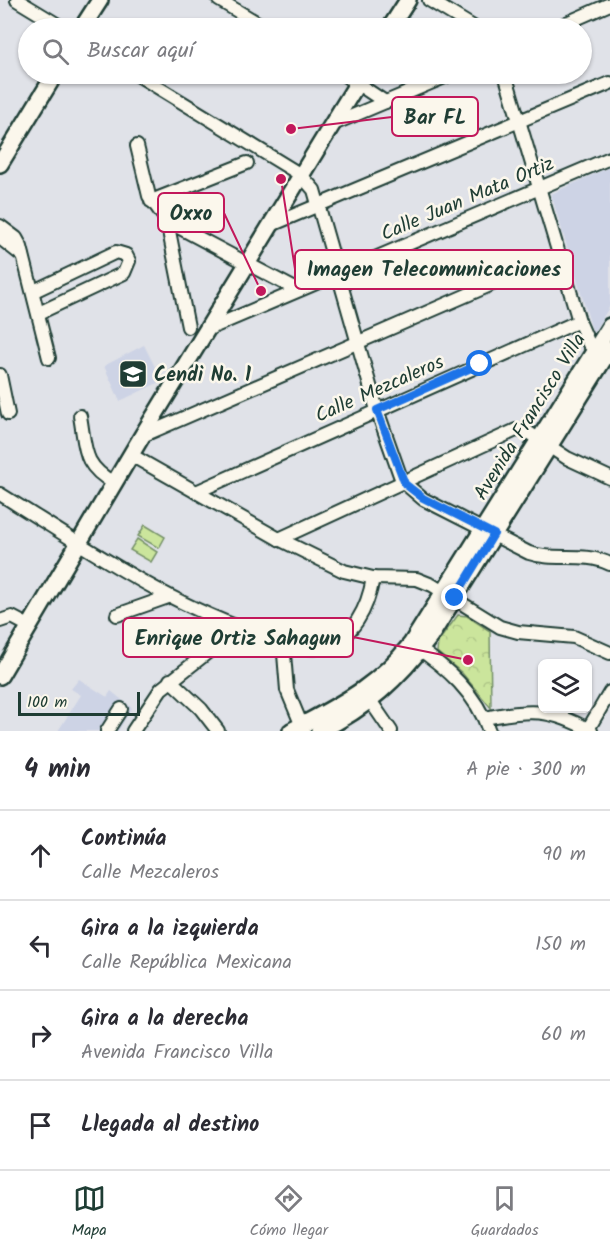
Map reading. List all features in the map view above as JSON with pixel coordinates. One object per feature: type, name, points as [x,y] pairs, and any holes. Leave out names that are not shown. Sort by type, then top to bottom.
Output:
[{"type":"main road","points":[[88,18],[100,0]]},
{"type":"main road","points":[[396,18],[408,0]]},
{"type":"main road","points":[[0,164],[49,84]]},
{"type":"main road","points":[[0,676],[136,446],[356,84]]},
{"type":"main road","name":"Avenida Francisco Villa","points":[[319,731],[368,696],[384,675],[416,647],[543,443],[605,354],[610,326]]},
{"type":"main road","name":"Avenida Francisco Villa","points":[[299,729],[368,696]]},
{"type":"street","points":[[17,0],[47,18]]},
{"type":"street","points":[[219,0],[249,18]]},
{"type":"street","points":[[429,0],[459,18]]},
{"type":"street","points":[[578,18],[610,4]]},
{"type":"street","points":[[271,225],[610,83]]},
{"type":"street","points":[[152,84],[301,175],[314,190],[320,203],[377,410],[402,481],[423,498],[536,556],[584,556],[610,564]]},
{"type":"street","points":[[366,84],[385,102]]},
{"type":"street","points":[[331,125],[428,84]]},
{"type":"street","points":[[508,84],[557,255],[585,339],[605,354]]},
{"type":"street","points":[[137,146],[151,201],[167,221],[297,290]]},
{"type":"street","name":"Calle Juan Mata Ortiz","points":[[206,330],[610,158]]},
{"type":"street","points":[[151,201],[247,164]]},
{"type":"street","points":[[167,221],[188,327]]},
{"type":"street","points":[[0,226],[19,242],[34,291],[50,358]]},
{"type":"street","points":[[0,238],[25,258]]},
{"type":"street","points":[[34,291],[116,252],[128,257],[129,265],[124,273],[39,313]]},
{"type":"street","points":[[136,446],[359,342],[557,255]]},
{"type":"street","name":"Calle Mezcaleros","points":[[200,490],[579,321]]},
{"type":"street","points":[[0,375],[8,414]]},
{"type":"street","points":[[80,416],[89,463],[95,472],[114,483]]},
{"type":"street","points":[[286,540],[402,481],[516,430],[526,431],[543,443],[610,478]]},
{"type":"street","points":[[136,446],[200,490],[344,571],[373,578],[417,579],[450,595],[490,622],[507,629],[574,637],[610,653]]},
{"type":"street","points":[[0,494],[168,597],[228,625],[283,642],[317,648],[336,640],[364,613],[373,578]]},
{"type":"street","points":[[117,615],[168,597]]},
{"type":"street","points":[[0,621],[12,617],[29,626]]},
{"type":"street","points":[[133,731],[152,700],[170,680],[208,652],[228,625]]},
{"type":"street","points":[[283,642],[287,690],[299,729]]},
{"type":"street","points":[[416,647],[459,681],[485,718],[489,731]]},
{"type":"street","points":[[170,680],[201,709],[218,731]]},
{"type":"street","points":[[485,718],[537,711],[561,716],[589,730],[610,692]]},
{"type":"street","points":[[368,696],[391,731]]},
{"type":"street","points":[[106,731],[122,709]]},
{"type":"shaded area","points":[[610,167],[610,306],[593,333],[551,194]]},
{"type":"shaded area","name":"Cendi No. 1","points":[[144,345],[162,381],[120,401],[104,366]]},
{"type":"shaded area","points":[[79,679],[107,697],[111,691],[132,708],[118,731],[58,731],[81,695],[71,689]]},
{"type":"green space","points":[[145,525],[165,537],[159,548],[138,536]]},
{"type":"green space","points":[[137,539],[157,552],[151,562],[130,550]]},
{"type":"green space","points":[[458,615],[467,616],[490,631],[491,708],[462,673],[437,652],[438,642]]},
{"type":"place","name":"Bar FL","points":[[291,129]]},
{"type":"place","name":"Imagen Telecomunicaciones","points":[[281,179]]},
{"type":"place","name":"Oxxo","points":[[261,291]]},
{"type":"place","name":"Cendi No. 1","points":[[133,374]]},
{"type":"place","name":"Enrique Ortiz Sahagun","points":[[468,660]]},
{"type":"route","points":[[455,598],[494,534],[442,509],[416,494],[402,481],[377,410],[480,364]]}]
